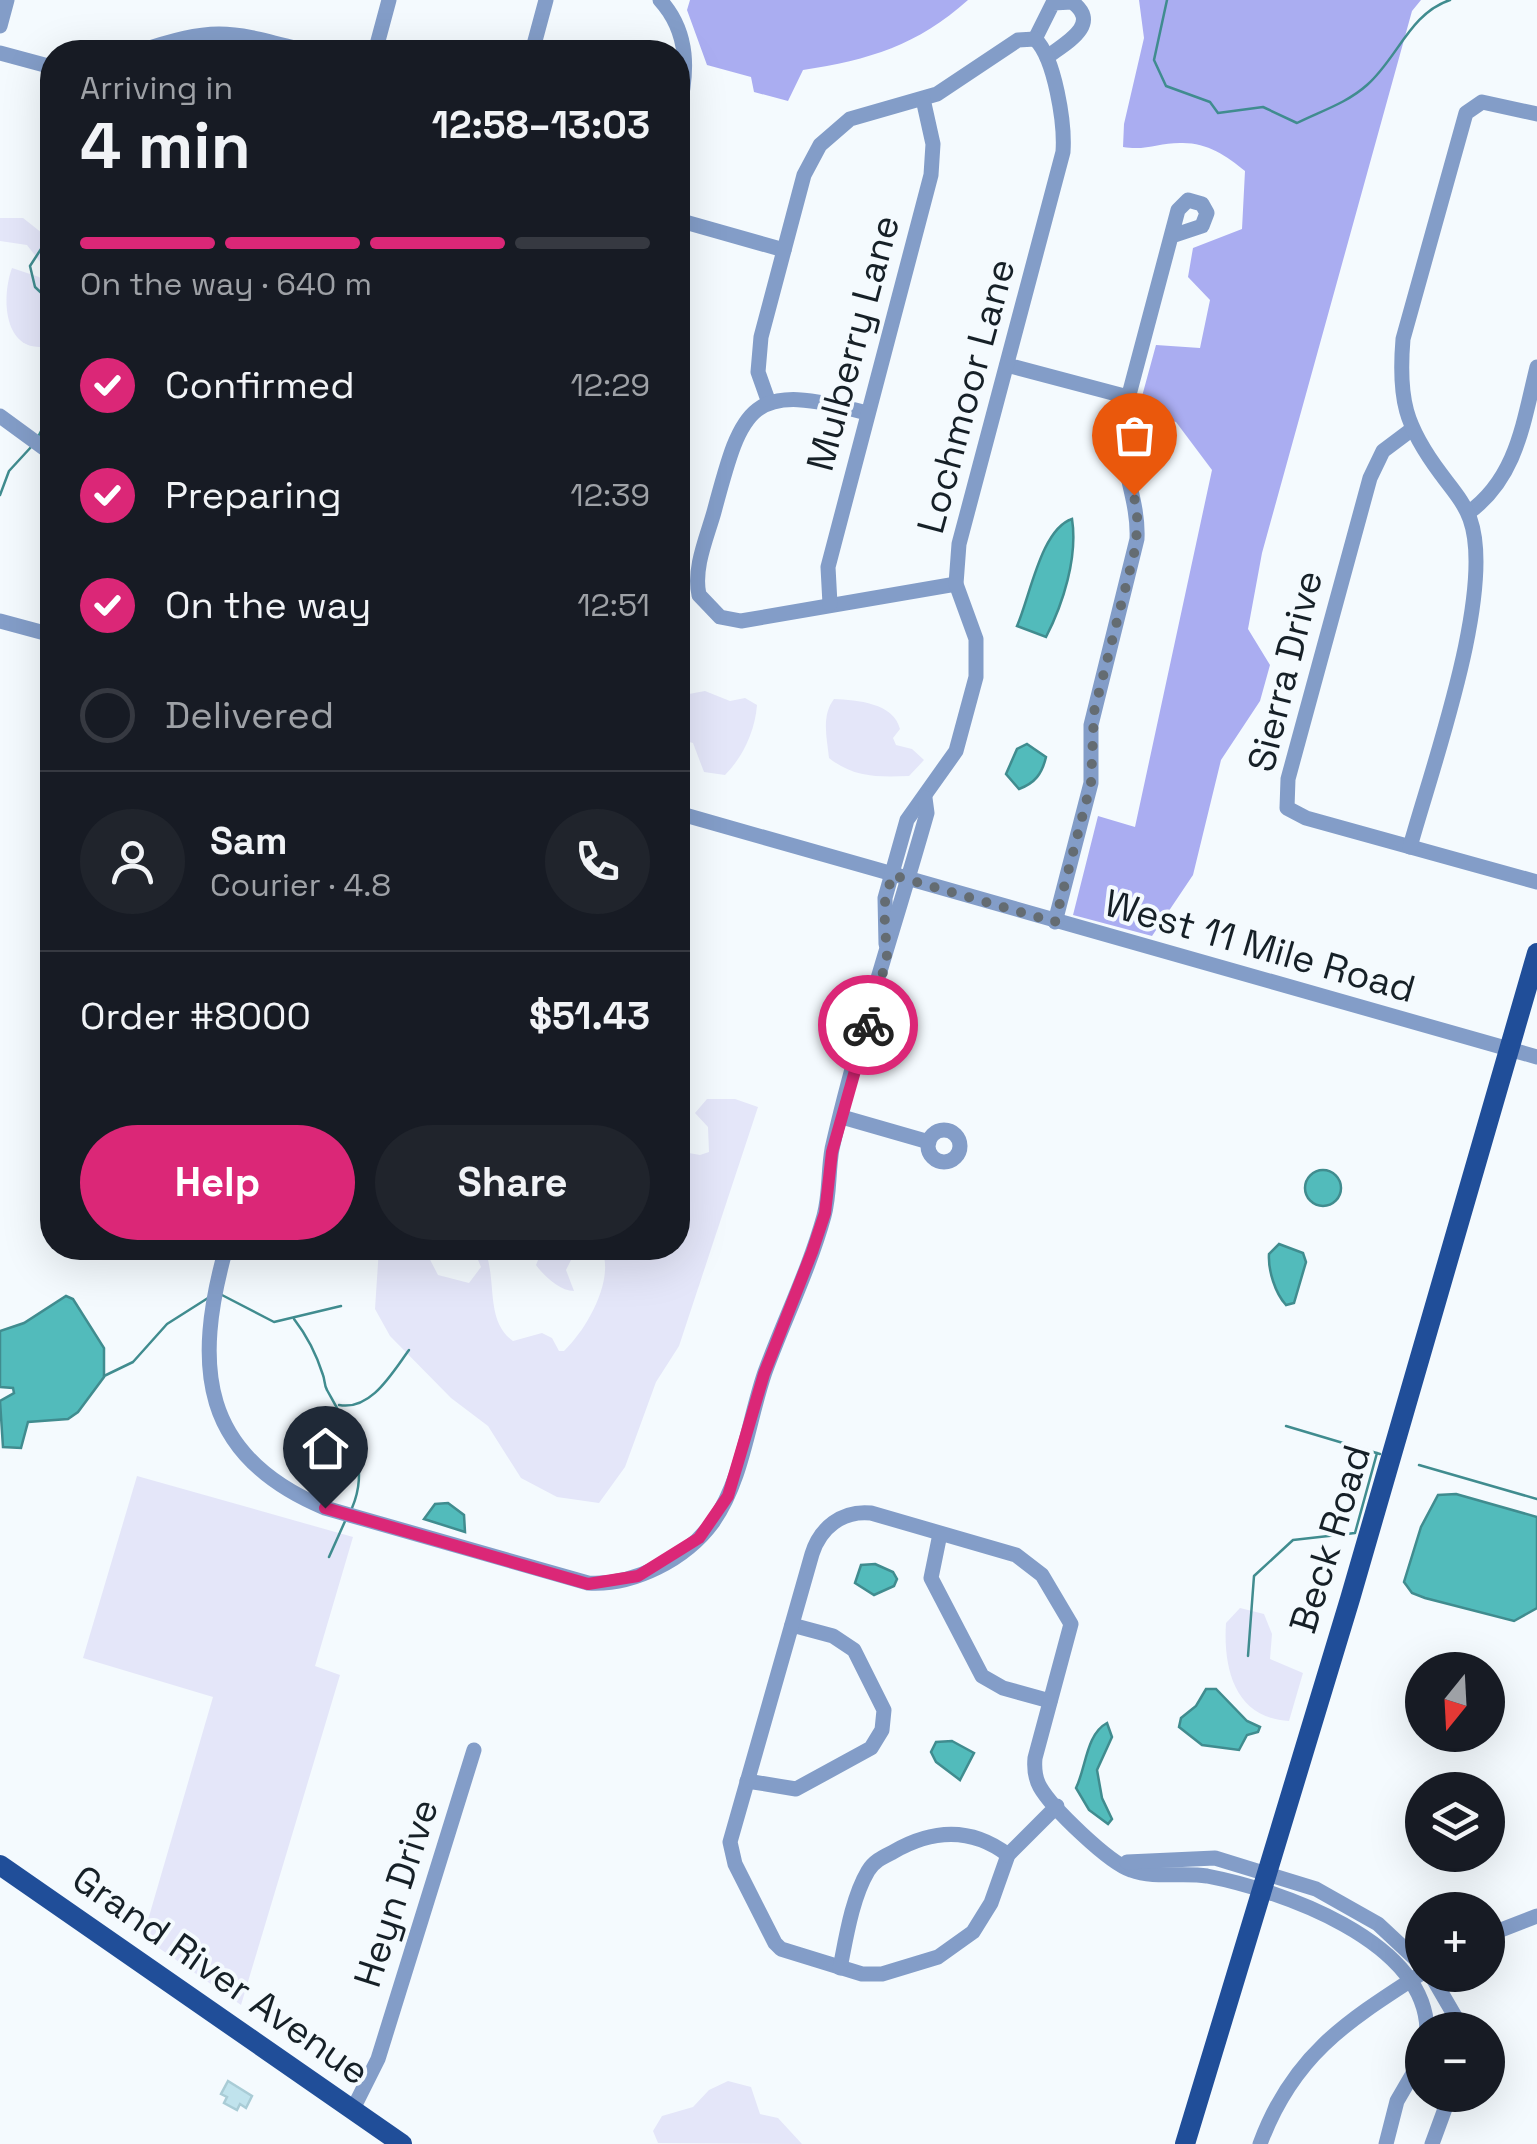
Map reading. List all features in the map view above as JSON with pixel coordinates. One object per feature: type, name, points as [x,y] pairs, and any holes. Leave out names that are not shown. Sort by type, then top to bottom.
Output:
[{"type":"main road","name":"Beck Road","points":[[1185,2144],[1350,1599],[1537,953]]},
{"type":"main road","name":"Grand River Avenue","points":[[0,1865],[402,2144]]},
{"type":"street","points":[[0,26],[7,0]]},
{"type":"street","points":[[378,40],[388,0]]},
{"type":"street","points":[[535,40],[546,0]]},
{"type":"street","points":[[660,0],[676,24],[681,40]]},
{"type":"street","points":[[769,403],[760,383],[758,356],[804,175],[826,137],[864,112],[923,99],[946,89],[1018,40],[1034,39],[1053,3],[1072,2],[1082,10],[1084,22],[1079,34],[1048,57]]},
{"type":"street","points":[[173,40],[217,31],[257,40]]},
{"type":"street","name":"Lochmoor Lane","points":[[887,958],[884,906],[908,816],[926,798],[956,751],[978,669],[976,639],[956,584],[959,544],[1062,152],[1062,122],[1048,57],[1034,39]]},
{"type":"street","points":[[0,53],[40,64]]},
{"type":"street","name":"Mulberry Lane","points":[[830,604],[828,566],[934,160],[923,99]]},
{"type":"street","points":[[1410,848],[1474,607],[1479,573],[1468,513],[1411,430],[1402,404],[1404,340],[1458,137],[1470,106],[1482,102],[1537,114]]},
{"type":"street","points":[[690,223],[784,250]]},
{"type":"street","points":[[1055,922],[1091,783],[1091,725],[1137,539],[1136,509],[1120,450],[1128,397],[1172,236]]},
{"type":"street","points":[[1007,365],[1128,397]]},
{"type":"street","points":[[1468,513],[1487,500],[1510,466],[1537,367]]},
{"type":"street","points":[[867,412],[808,398],[769,403],[743,425],[731,446],[699,570],[699,595],[714,613],[731,621],[956,584]]},
{"type":"street","points":[[0,416],[40,445]]},
{"type":"street","name":"Sierra Drive","points":[[1411,430],[1383,451],[1370,478],[1288,778],[1287,808],[1306,818],[1537,882]]},
{"type":"street","points":[[0,621],[40,633]]},
{"type":"street","points":[[224,1260],[208,1338],[214,1401],[253,1467],[298,1497],[572,1580],[621,1582],[685,1550],[711,1524],[728,1496],[764,1374],[825,1213],[832,1152],[928,813],[926,798]]},
{"type":"street","name":"West 11 Mile Road","points":[[690,816],[1537,1057]]},
{"type":"street","points":[[842,1116],[929,1142]]},
{"type":"street","points":[[1056,1806],[1008,1855],[980,1923],[948,1952],[882,1974],[840,1968],[782,1949],[730,1850],[731,1834],[815,1544],[828,1526],[861,1512],[1016,1555],[1042,1575],[1071,1624],[1034,1769],[1040,1787],[1056,1806],[1113,1860],[1169,1866],[1200,1876],[1316,1889],[1354,1908],[1405,1947]]},
{"type":"street","points":[[940,1534],[931,1578],[982,1676],[1003,1688],[1050,1701]]},
{"type":"street","points":[[747,1781],[796,1789],[871,1748],[882,1730],[882,1704],[854,1650],[833,1636],[792,1625]]},
{"type":"street","name":"Heyn Drive","points":[[353,2109],[378,2059],[474,1750]]},
{"type":"street","points":[[840,1968],[862,1887],[879,1860],[916,1839],[942,1832],[999,1848],[1008,1855]]},
{"type":"street","points":[[1200,1876],[1204,1857]]},
{"type":"street","points":[[1169,1866],[1204,1857],[1347,1926],[1405,1969]]},
{"type":"street","points":[[1505,1928],[1537,1916]]},
{"type":"street","points":[[1260,2144],[1284,2092],[1314,2050],[1363,2010],[1405,1984]]},
{"type":"street","points":[[1386,2144],[1397,2101],[1405,2087]]},
{"type":"street","points":[[1432,2144],[1444,2112]]},
{"type":"shaded area","points":[[690,0],[968,0],[930,29],[892,48],[803,70],[788,101],[754,92],[751,77],[707,65],[687,10]]},
{"type":"shaded area","points":[[1139,0],[1421,0],[1412,11],[1262,553],[1248,629],[1270,665],[1260,701],[1221,760],[1193,875],[1152,936],[1073,915],[1098,816],[1135,827],[1212,470],[1176,422],[1138,411],[1156,345],[1200,348],[1210,300],[1188,277],[1193,248],[1242,229],[1245,171],[1223,155],[1198,145],[1123,147],[1124,124],[1144,38]]},
{"type":"shaded area","points":[[0,218],[23,218],[40,231],[40,262],[27,245],[0,241]]},
{"type":"shaded area","points":[[12,268],[40,278],[40,346],[24,343],[10,324],[8,281]]},
{"type":"shaded area","points":[[1072,519],[1068,580],[1046,637],[1017,626],[1044,550],[1061,525]]},
{"type":"shaded area","points":[[705,691],[730,701],[745,698],[757,705],[747,743],[725,775],[704,772],[690,742],[690,694]]},
{"type":"shaded area","points":[[834,699],[883,708],[900,729],[893,738],[896,745],[912,749],[924,760],[909,776],[867,775],[838,765],[829,758],[826,735],[827,713]]},
{"type":"shaded area","points":[[1027,744],[1046,757],[1037,777],[1019,789],[1006,774],[1017,749]]},
{"type":"shaded area","points":[[707,1099],[735,1099],[758,1107],[679,1346],[656,1382],[625,1467],[599,1503],[557,1497],[521,1478],[488,1426],[451,1398],[390,1336],[375,1309],[378,1260],[430,1260],[438,1275],[469,1283],[481,1267],[478,1260],[488,1260],[495,1311],[504,1332],[513,1341],[542,1333],[552,1338],[559,1351],[564,1351],[582,1330],[597,1302],[605,1260],[690,1260],[690,1153],[709,1152],[708,1127],[695,1113]]},
{"type":"shaded area","points":[[1323,1170],[1336,1175],[1341,1188],[1336,1201],[1323,1206],[1310,1201],[1305,1188],[1310,1175]]},
{"type":"shaded area","points":[[1279,1244],[1303,1253],[1306,1262],[1294,1303],[1286,1305],[1270,1267],[1269,1254]]},
{"type":"shaded area","points":[[538,1260],[571,1260],[566,1270],[574,1291],[558,1286],[536,1265]]},
{"type":"shaded area","points":[[66,1296],[73,1299],[104,1348],[104,1377],[78,1412],[68,1419],[28,1422],[21,1448],[3,1447],[0,1401],[14,1393],[13,1388],[0,1387],[0,1331],[24,1323]]},
{"type":"shaded area","points":[[137,1476],[353,1537],[315,1666],[340,1675],[241,2005],[143,1937],[213,1697],[83,1658]]},
{"type":"shaded area","points":[[1456,1494],[1537,1517],[1537,1608],[1514,1621],[1425,1598],[1412,1593],[1404,1582],[1421,1527],[1438,1495]]},
{"type":"shaded area","points":[[448,1503],[464,1515],[465,1532],[424,1519],[435,1504]]},
{"type":"shaded area","points":[[875,1564],[893,1572],[897,1579],[894,1586],[874,1595],[855,1583],[861,1565]]},
{"type":"shaded area","points":[[1240,1608],[1264,1614],[1272,1634],[1270,1659],[1303,1673],[1289,1721],[1256,1711],[1236,1688],[1227,1657],[1226,1623]]},
{"type":"shaded area","points":[[1206,1689],[1216,1689],[1247,1721],[1260,1727],[1258,1732],[1247,1735],[1239,1750],[1202,1745],[1179,1727],[1181,1718],[1196,1706]]},
{"type":"shaded area","points":[[1107,1723],[1112,1737],[1097,1770],[1102,1798],[1112,1819],[1108,1824],[1089,1810],[1076,1788],[1091,1743]]},
{"type":"shaded area","points":[[952,1741],[974,1753],[960,1780],[936,1762],[931,1752],[936,1742]]},
{"type":"shaded area","points":[[728,2081],[751,2087],[760,2114],[778,2118],[802,2144],[658,2143],[653,2131],[662,2116],[693,2107],[709,2090]]},
{"type":"building","points":[[228,2081],[252,2096],[246,2108],[240,2104],[237,2110],[224,2103],[227,2097],[221,2094]]},
{"type":"waterway","points":[[1167,0],[1154,60],[1166,86],[1210,102],[1218,113],[1263,107],[1297,123],[1359,91],[1378,74],[1424,15],[1450,0]]},
{"type":"waterway","points":[[40,251],[30,266],[40,292]]},
{"type":"waterway","points":[[0,495],[9,471],[32,446]]},
{"type":"waterway","points":[[220,1294],[274,1322],[341,1306]]},
{"type":"waterway","points":[[104,1376],[133,1362],[167,1324],[208,1298]]},
{"type":"waterway","points":[[294,1319],[314,1352],[354,1447],[359,1476],[352,1508]]},
{"type":"waterway","points":[[339,1405],[361,1402],[371,1396],[409,1350]]},
{"type":"waterway","points":[[1286,1426],[1380,1454]]},
{"type":"waterway","points":[[1248,1656],[1254,1576],[1293,1540],[1355,1533],[1377,1453]]},
{"type":"waterway","points":[[1419,1465],[1537,1499]]},
{"type":"waterway","points":[[329,1557],[346,1519]]},
{"type":"way so far","points":[[868,1025],[887,958],[884,906],[892,875],[1055,922],[1091,783],[1094,712],[1137,539],[1134,495]]},
{"type":"route","points":[[325,1508],[588,1584],[621,1582],[638,1576],[699,1538],[728,1496],[764,1374],[825,1213],[832,1152],[868,1025]]}]
